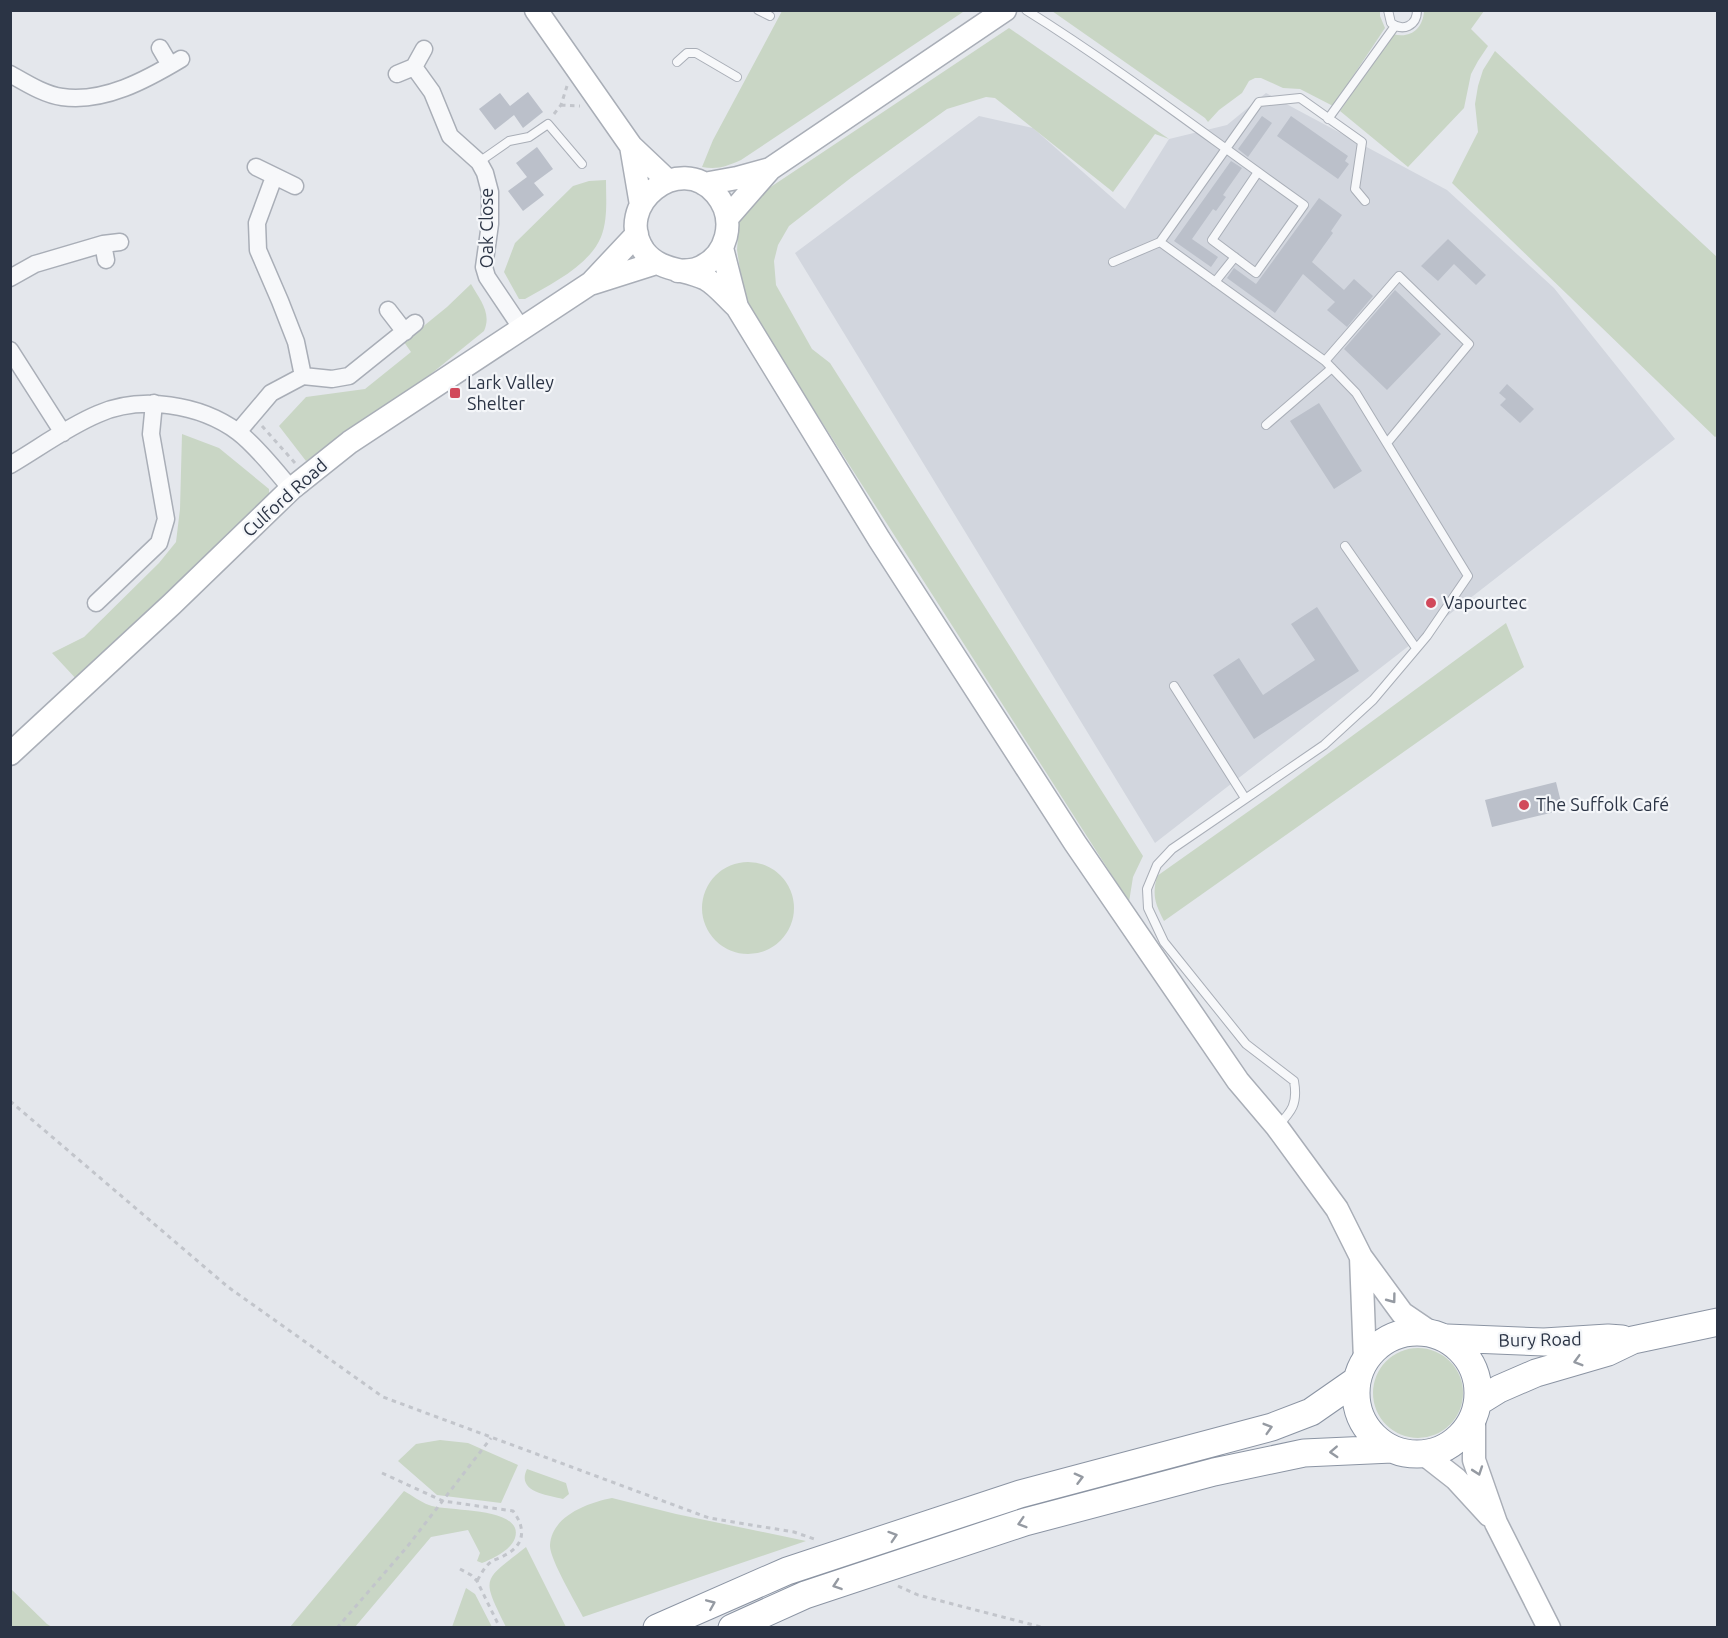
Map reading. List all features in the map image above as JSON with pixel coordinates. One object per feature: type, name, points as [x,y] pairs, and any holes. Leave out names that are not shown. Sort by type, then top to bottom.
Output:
[{"type":"highway","name":"Bury Road","points":[[1476,1409],[1499,1389],[1536,1373],[1608,1353],[1633,1340],[1718,1322]]},
{"type":"highway","points":[[657,1628],[787,1571],[1020,1494],[1272,1427],[1311,1412],[1361,1370],[1382,1342],[1405,1332],[1438,1335],[1462,1350],[1473,1365],[1478,1383],[1476,1409],[1463,1435],[1445,1448],[1424,1455],[1408,1454],[1392,1449],[1375,1438],[1362,1421],[1356,1401],[1361,1370]]},
{"type":"highway","name":"Bury Road","points":[[1438,1335],[1544,1342],[1608,1338],[1633,1340]]},
{"type":"highway","points":[[732,1628],[805,1595],[1024,1522],[1214,1472],[1304,1453],[1392,1449]]},
{"type":"main road","points":[[536,10],[631,146],[668,181]]},
{"type":"main road","points":[[728,217],[770,168],[1005,10]]},
{"type":"main road","points":[[631,146],[641,205]]},
{"type":"main road","points":[[704,184],[737,178],[770,168]]},
{"type":"main road","points":[[678,271],[695,269],[710,262],[722,249],[726,239],[728,217],[723,204],[715,192],[704,184],[690,180],[668,181],[657,186],[641,205],[637,219],[637,234],[644,250],[656,262],[678,271],[706,279],[736,307],[879,539],[1075,843],[1238,1081],[1277,1127],[1337,1209],[1361,1257],[1402,1313],[1438,1335]]},
{"type":"main road","name":"Culford Road","points":[[10,754],[172,604],[291,489],[350,442],[591,283],[637,234]]},
{"type":"main road","points":[[722,249],[736,307]]},
{"type":"main road","name":"Culford Road","points":[[591,283],[656,262]]},
{"type":"main road","points":[[1361,1257],[1361,1370]]},
{"type":"main road","points":[[1476,1409],[1474,1460],[1496,1523],[1549,1628]]},
{"type":"main road","points":[[1424,1455],[1456,1479],[1496,1523]]},
{"type":"street","points":[[10,74],[60,97],[87,99],[134,84],[175,62],[160,48]]},
{"type":"street","points":[[397,74],[414,68],[424,49]]},
{"type":"street","name":"Oak Close","points":[[414,68],[432,92],[450,136],[479,162],[485,173],[490,192],[490,224],[484,267],[487,277],[522,329]]},
{"type":"street","points":[[256,168],[294,186]]},
{"type":"street","points":[[274,177],[257,223],[258,250],[296,342],[303,376]]},
{"type":"street","points":[[10,278],[35,264],[110,249]]},
{"type":"street","points":[[238,432],[271,393],[303,376],[332,379],[349,376],[410,328],[388,310]]},
{"type":"street","points":[[10,350],[63,433]]},
{"type":"street","points":[[10,465],[99,413],[134,403],[154,403],[201,412],[238,432],[291,489]]},
{"type":"street","points":[[96,603],[159,543],[166,519],[151,434],[154,403]]},
{"type":"lane","points":[[759,10],[770,16]]},
{"type":"lane","points":[[1026,10],[1066,35],[1226,149],[1304,205],[1256,273],[1212,240],[1258,172]]},
{"type":"lane","points":[[1388,10],[1388,18],[1400,28],[1410,26],[1416,18],[1417,10]]},
{"type":"lane","points":[[1328,119],[1395,26]]},
{"type":"lane","points":[[677,62],[687,53],[696,53],[737,76]]},
{"type":"lane","points":[[1113,262],[1160,242],[1259,102],[1300,98],[1362,142],[1355,189],[1365,201]]},
{"type":"lane","points":[[479,162],[509,141],[529,137],[548,124],[582,164]]},
{"type":"lane","points":[[1160,242],[1325,361],[1356,393],[1468,576],[1416,648],[1373,700],[1324,745],[1172,849],[1156,865],[1147,889],[1148,908],[1164,942],[1246,1044],[1294,1081],[1296,1096],[1291,1112],[1277,1127]]},
{"type":"lane","points":[[1215,282],[1235,257]]},
{"type":"lane","points":[[1325,361],[1399,276],[1469,344],[1387,443]]},
{"type":"lane","points":[[1266,425],[1332,368]]},
{"type":"lane","points":[[1345,546],[1416,648]]},
{"type":"lane","points":[[1174,686],[1245,798]]},
{"type":"path","points":[[548,124],[561,105],[568,80]]},
{"type":"path","points":[[561,105],[587,106]]},
{"type":"path","points":[[253,415],[295,463]]},
{"type":"path","points":[[10,1101],[228,1287],[383,1397],[710,1518],[794,1532]]},
{"type":"path","points":[[337,1628],[407,1547],[491,1438]]},
{"type":"path","points":[[382,1473],[443,1501],[513,1511],[520,1520],[522,1539],[516,1549],[492,1561],[483,1569],[477,1581]]},
{"type":"path","points":[[460,1569],[477,1581],[500,1628]]},
{"type":"path","points":[[870,1574],[918,1595],[1045,1628]]},
{"type":"shaded area","points":[[1266,93],[1447,190],[1554,288],[1675,439],[1155,843],[795,253],[979,116],[1033,128],[1125,209],[1169,139],[1227,125]]},
{"type":"green space","points":[[966,10],[741,160],[722,167],[702,167],[713,140],[782,11]]},
{"type":"green space","points":[[1052,11],[1380,11],[1385,28],[1333,106],[1300,89],[1283,88],[1261,78],[1255,78],[1249,81],[1242,93],[1219,110],[1208,122]]},
{"type":"green space","points":[[1424,11],[1484,11],[1471,29],[1488,46],[1471,74],[1464,108],[1408,167],[1340,111],[1393,34],[1410,34],[1418,28]]},
{"type":"green space","points":[[1009,28],[1169,139],[1155,134],[1113,192],[995,98],[986,97],[947,109],[852,177],[789,226],[778,245],[774,261],[776,285],[812,349],[830,363],[1143,856],[1133,877],[1129,902],[745,302],[737,250],[739,222],[757,196]]},
{"type":"green space","points":[[1495,51],[1717,257],[1718,435],[1715,437],[1452,183],[1478,132],[1475,104],[1478,86],[1483,70]]},
{"type":"green space","points":[[606,180],[605,223],[601,237],[588,257],[557,280],[525,299],[519,299],[504,272],[515,243],[573,186],[589,181]]},
{"type":"green space","points":[[471,284],[486,312],[484,331],[421,382],[306,461],[279,426],[306,397],[365,389],[411,352],[404,342]]},
{"type":"green space","points":[[182,434],[219,448],[269,489],[269,502],[79,682],[52,653],[84,637],[159,563],[176,542],[180,509]]},
{"type":"green space","points":[[1506,623],[1524,667],[1164,921],[1155,899],[1157,876]]},
{"type":"green space","points":[[748,862],[766,865],[781,875],[791,890],[794,908],[791,926],[781,941],[766,951],[748,954],[730,951],[715,941],[705,926],[702,908],[705,890],[715,875],[730,865]]},
{"type":"green space","points":[[1418,1348],[1435,1351],[1450,1361],[1460,1376],[1463,1393],[1460,1410],[1450,1425],[1435,1435],[1418,1438],[1401,1435],[1386,1425],[1376,1410],[1373,1393],[1376,1376],[1386,1361],[1401,1351]]},
{"type":"green space","points":[[440,1440],[468,1443],[518,1465],[501,1503],[437,1495],[398,1461],[416,1444]]},
{"type":"green space","points":[[527,1469],[566,1483],[569,1494],[563,1499],[529,1488],[525,1477]]},
{"type":"green space","points":[[404,1491],[429,1505],[497,1515],[508,1520],[515,1528],[515,1538],[506,1550],[482,1563],[477,1561],[480,1553],[468,1530],[431,1537],[355,1627],[290,1627]]},
{"type":"green space","points":[[612,1498],[806,1541],[583,1617],[554,1560],[550,1545],[552,1535],[557,1526],[572,1512],[592,1503]]},
{"type":"green space","points":[[526,1547],[566,1627],[506,1627],[492,1598],[490,1581],[501,1567]]},
{"type":"green space","points":[[10,1588],[47,1624],[52,1627],[11,1627]]},
{"type":"green space","points":[[466,1588],[475,1594],[492,1627],[452,1627]]},
{"type":"building","points":[[528,92],[543,112],[523,128],[514,115],[495,130],[479,109],[500,93],[510,106]]},
{"type":"building","points":[[1262,116],[1272,123],[1248,157],[1238,149]]},
{"type":"building","points":[[1291,116],[1348,156],[1345,161],[1349,164],[1338,179],[1277,136]]},
{"type":"building","points":[[537,147],[553,169],[534,183],[544,195],[523,211],[508,191],[527,177],[516,163]]},
{"type":"building","points":[[1231,161],[1242,168],[1223,195],[1226,197],[1216,211],[1213,209],[1192,239],[1218,257],[1211,267],[1174,241]]},
{"type":"building","points":[[1319,198],[1342,215],[1331,231],[1333,233],[1312,262],[1344,290],[1354,279],[1373,296],[1347,327],[1327,310],[1335,302],[1303,274],[1275,313],[1227,278],[1234,268],[1256,284]]},
{"type":"building","points":[[1448,239],[1486,275],[1476,285],[1454,264],[1438,281],[1421,266]]},
{"type":"building","points":[[1395,290],[1441,334],[1387,390],[1344,349]]},
{"type":"building","points":[[1507,384],[1534,409],[1520,423],[1500,405],[1506,399],[1499,393]]},
{"type":"building","points":[[1319,403],[1362,471],[1334,489],[1290,421]]},
{"type":"building","points":[[1317,607],[1359,671],[1254,739],[1213,675],[1239,658],[1263,695],[1315,660],[1291,624]]},
{"type":"building","name":"The Suffolk Café","points":[[1556,782],[1563,810],[1492,827],[1485,800]]},
{"type":"place","name":"Lark Valley Shelter","points":[[455,393]]},
{"type":"place","name":"Vapourtec","points":[[1431,603]]},
{"type":"place","name":"The Suffolk Café","points":[[1524,805]]}]
